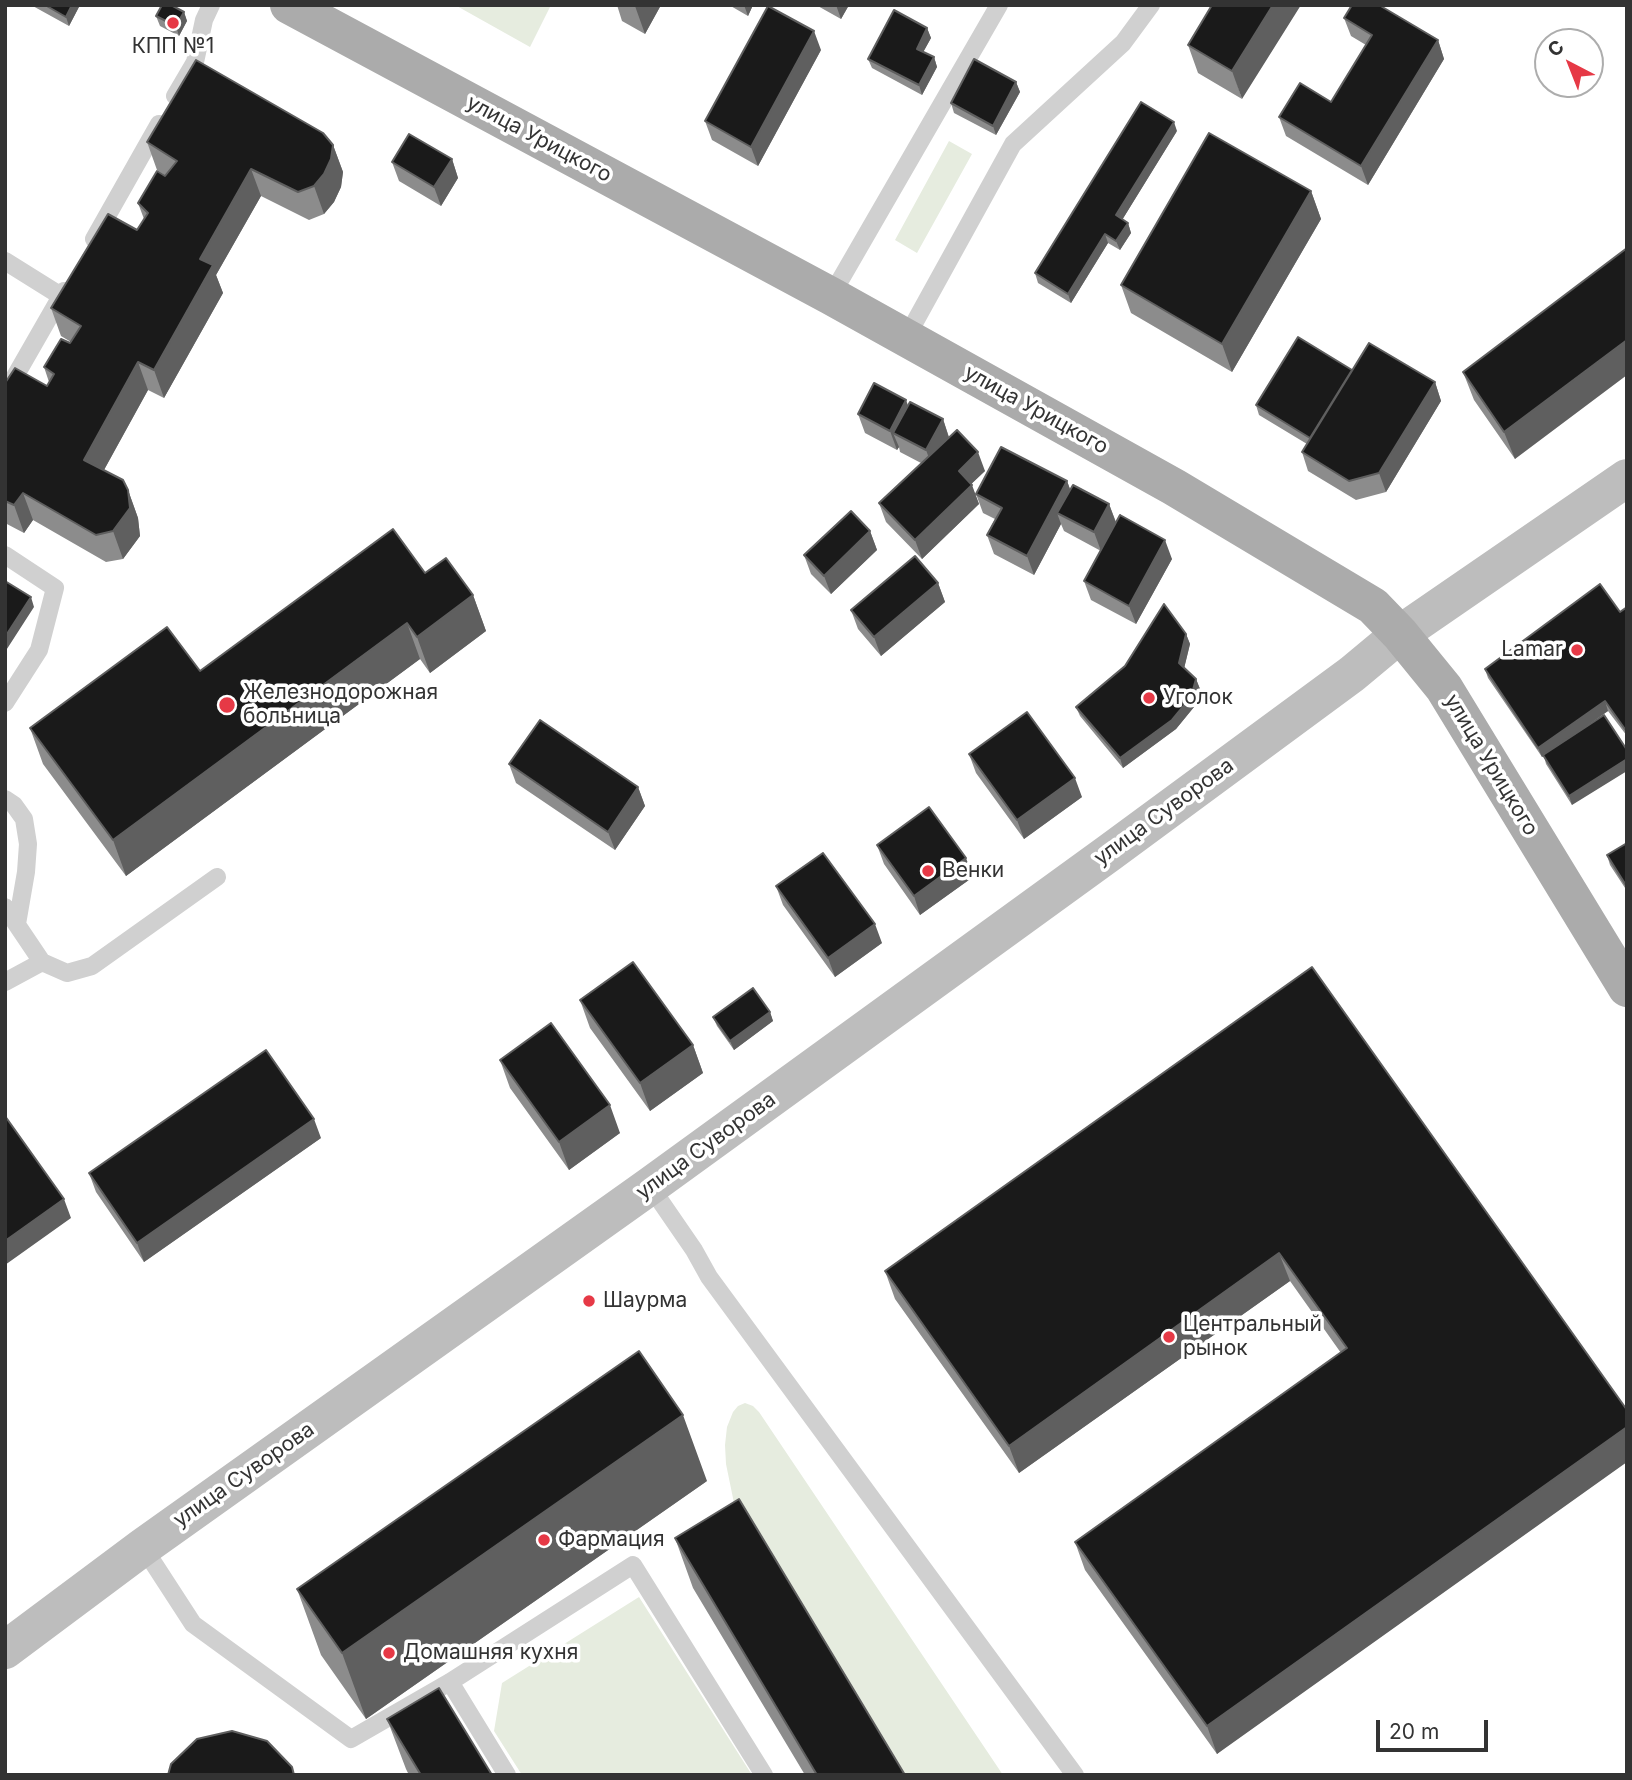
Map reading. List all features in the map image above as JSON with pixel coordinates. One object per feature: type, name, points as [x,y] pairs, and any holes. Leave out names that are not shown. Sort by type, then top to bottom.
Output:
[{"type":"main road","name":"улица Урицкого","points":[[289,5],[831,296],[1174,487],[1373,606],[1444,688],[1627,988]]},
{"type":"main road","name":"улица Суворова","points":[[5,1650],[143,1547],[650,1186],[1109,853],[1352,674],[1400,634],[1627,478]]},
{"type":"lane","points":[[88,249],[195,62],[204,20],[211,5]]},
{"type":"lane","points":[[831,296],[999,5]]},
{"type":"lane","points":[[906,338],[1013,145],[1123,43],[1152,5]]},
{"type":"lane","points":[[5,261],[61,296]]},
{"type":"lane","points":[[5,394],[75,272]]},
{"type":"lane","points":[[5,555],[55,588],[39,650],[5,703]]},
{"type":"lane","points":[[5,799],[14,805],[24,819],[28,844],[17,924]]},
{"type":"lane","points":[[5,907],[42,962],[67,973],[92,965],[217,877]]},
{"type":"lane","points":[[5,982],[42,962]]},
{"type":"lane","points":[[650,1186],[694,1250],[709,1277],[1075,1775]]},
{"type":"lane","points":[[143,1547],[193,1624],[351,1740],[450,1682],[633,1565],[764,1775]]},
{"type":"lane","points":[[450,1682],[507,1775]]},
{"type":"shaded area","points":[[455,5],[551,5],[530,47]]},
{"type":"shaded area","points":[[949,141],[972,154],[917,253],[895,240]]},
{"type":"shaded area","points":[[745,1403],[759,1412],[1003,1775],[901,1775],[734,1503],[725,1445],[727,1427],[733,1412]]},
{"type":"shaded area","points":[[639,1597],[752,1775],[522,1775],[494,1731],[502,1683]]},
{"type":"building","points":[[45,5],[72,5],[66,17]]},
{"type":"building","points":[[162,5],[171,5],[184,12],[176,26],[156,16]]},
{"type":"building","points":[[1212,5],[1273,5],[1232,71],[1188,45]]},
{"type":"building","points":[[1352,5],[1379,5],[1438,40],[1361,166],[1279,117],[1300,83],[1331,102],[1372,35],[1344,18]]},
{"type":"building","points":[[768,6],[814,31],[751,147],[705,121]]},
{"type":"building","points":[[894,10],[927,28],[917,49],[934,57],[919,85],[868,59]]},
{"type":"building","points":[[974,59],[1016,82],[993,126],[951,103]]},
{"type":"building","points":[[196,60],[323,133],[333,145],[331,159],[314,186],[298,192],[251,169],[200,259],[213,265],[154,370],[138,362],[84,460],[123,480],[128,490],[130,508],[113,531],[96,535],[23,493],[14,505],[5,501],[5,383],[15,368],[47,386],[54,374],[44,367],[61,339],[70,343],[81,326],[51,308],[108,214],[137,230],[148,213],[138,203],[157,171],[165,176],[177,161],[147,142]]},
{"type":"building","points":[[1141,102],[1174,122],[1116,215],[1128,223],[1116,241],[1105,234],[1068,294],[1035,273]]},
{"type":"building","points":[[1209,133],[1311,191],[1222,344],[1121,285]]},
{"type":"building","points":[[409,134],[452,159],[434,187],[392,162]]},
{"type":"building","points":[[1627,248],[1627,340],[1504,432],[1463,372]]},
{"type":"building","points":[[1298,337],[1352,370],[1310,438],[1256,405]]},
{"type":"building","points":[[1369,343],[1435,382],[1379,473],[1349,481],[1302,452]]},
{"type":"building","points":[[874,383],[906,400],[890,431],[858,414]]},
{"type":"building","points":[[910,402],[943,419],[926,450],[893,433]]},
{"type":"building","points":[[957,430],[978,452],[959,471],[972,485],[915,540],[879,503]]},
{"type":"building","points":[[1001,447],[1067,481],[1027,556],[987,535],[1002,508],[976,494]]},
{"type":"building","points":[[1073,485],[1109,504],[1094,532],[1057,513]]},
{"type":"building","points":[[851,511],[870,531],[824,576],[804,555]]},
{"type":"building","points":[[1120,515],[1165,540],[1129,606],[1084,581]]},
{"type":"building","points":[[393,529],[425,573],[446,558],[473,595],[417,637],[407,623],[113,840],[30,728],[167,627],[200,671]]},
{"type":"building","points":[[915,556],[938,583],[874,637],[851,610]]},
{"type":"building","points":[[5,581],[31,597],[5,637]]},
{"type":"building","name":"Lamar","points":[[1600,584],[1620,612],[1627,607],[1627,732],[1605,701],[1538,748],[1485,669]]},
{"type":"building","name":"Уголок","points":[[1164,604],[1186,634],[1179,663],[1196,679],[1191,697],[1172,720],[1120,758],[1076,707],[1125,666]]},
{"type":"building","points":[[1027,712],[1075,778],[1017,820],[969,754]]},
{"type":"building","points":[[1604,715],[1627,750],[1627,759],[1569,796],[1543,755]]},
{"type":"building","points":[[540,720],[638,787],[608,832],[509,764]]},
{"type":"building","name":"Венки","points":[[929,807],[966,858],[914,896],[877,845]]},
{"type":"building","points":[[1627,843],[1627,887],[1607,855]]},
{"type":"building","points":[[823,853],[875,924],[828,958],[776,886]]},
{"type":"building","points":[[633,962],[693,1045],[640,1083],[580,1000]]},
{"type":"building","name":"Центральный рынок","points":[[1312,967],[1627,1410],[1627,1427],[1207,1726],[1075,1542],[1347,1348],[1279,1253],[1009,1446],[885,1271]]},
{"type":"building","points":[[753,988],[770,1012],[730,1041],[713,1017]]},
{"type":"building","points":[[551,1023],[610,1105],[559,1142],[500,1060]]},
{"type":"building","points":[[266,1050],[314,1119],[137,1243],[89,1173]]},
{"type":"building","points":[[5,1116],[64,1199],[5,1241]]},
{"type":"building","points":[[639,1351],[683,1415],[342,1653],[297,1589]]},
{"type":"building","points":[[739,1499],[905,1775],[817,1775],[675,1538]]},
{"type":"building","points":[[439,1688],[492,1775],[421,1775],[387,1719]]},
{"type":"building","points":[[232,1731],[267,1741],[292,1767],[294,1775],[168,1775],[171,1764],[197,1739]]},
{"type":"place","name":"КПП №1","points":[[173,23]]},
{"type":"place","name":"Lamar","points":[[1577,650]]},
{"type":"place","name":"Уголок","points":[[1149,698]]},
{"type":"place","name":"Железнодорожная больница","points":[[227,705]]},
{"type":"place","name":"Венки","points":[[928,871]]},
{"type":"place","name":"Шаурма","points":[[589,1301]]},
{"type":"place","name":"Центральный рынок","points":[[1169,1337]]},
{"type":"place","name":"Фармация","points":[[544,1540]]},
{"type":"place","name":"Домашняя кухня","points":[[389,1653]]}]
